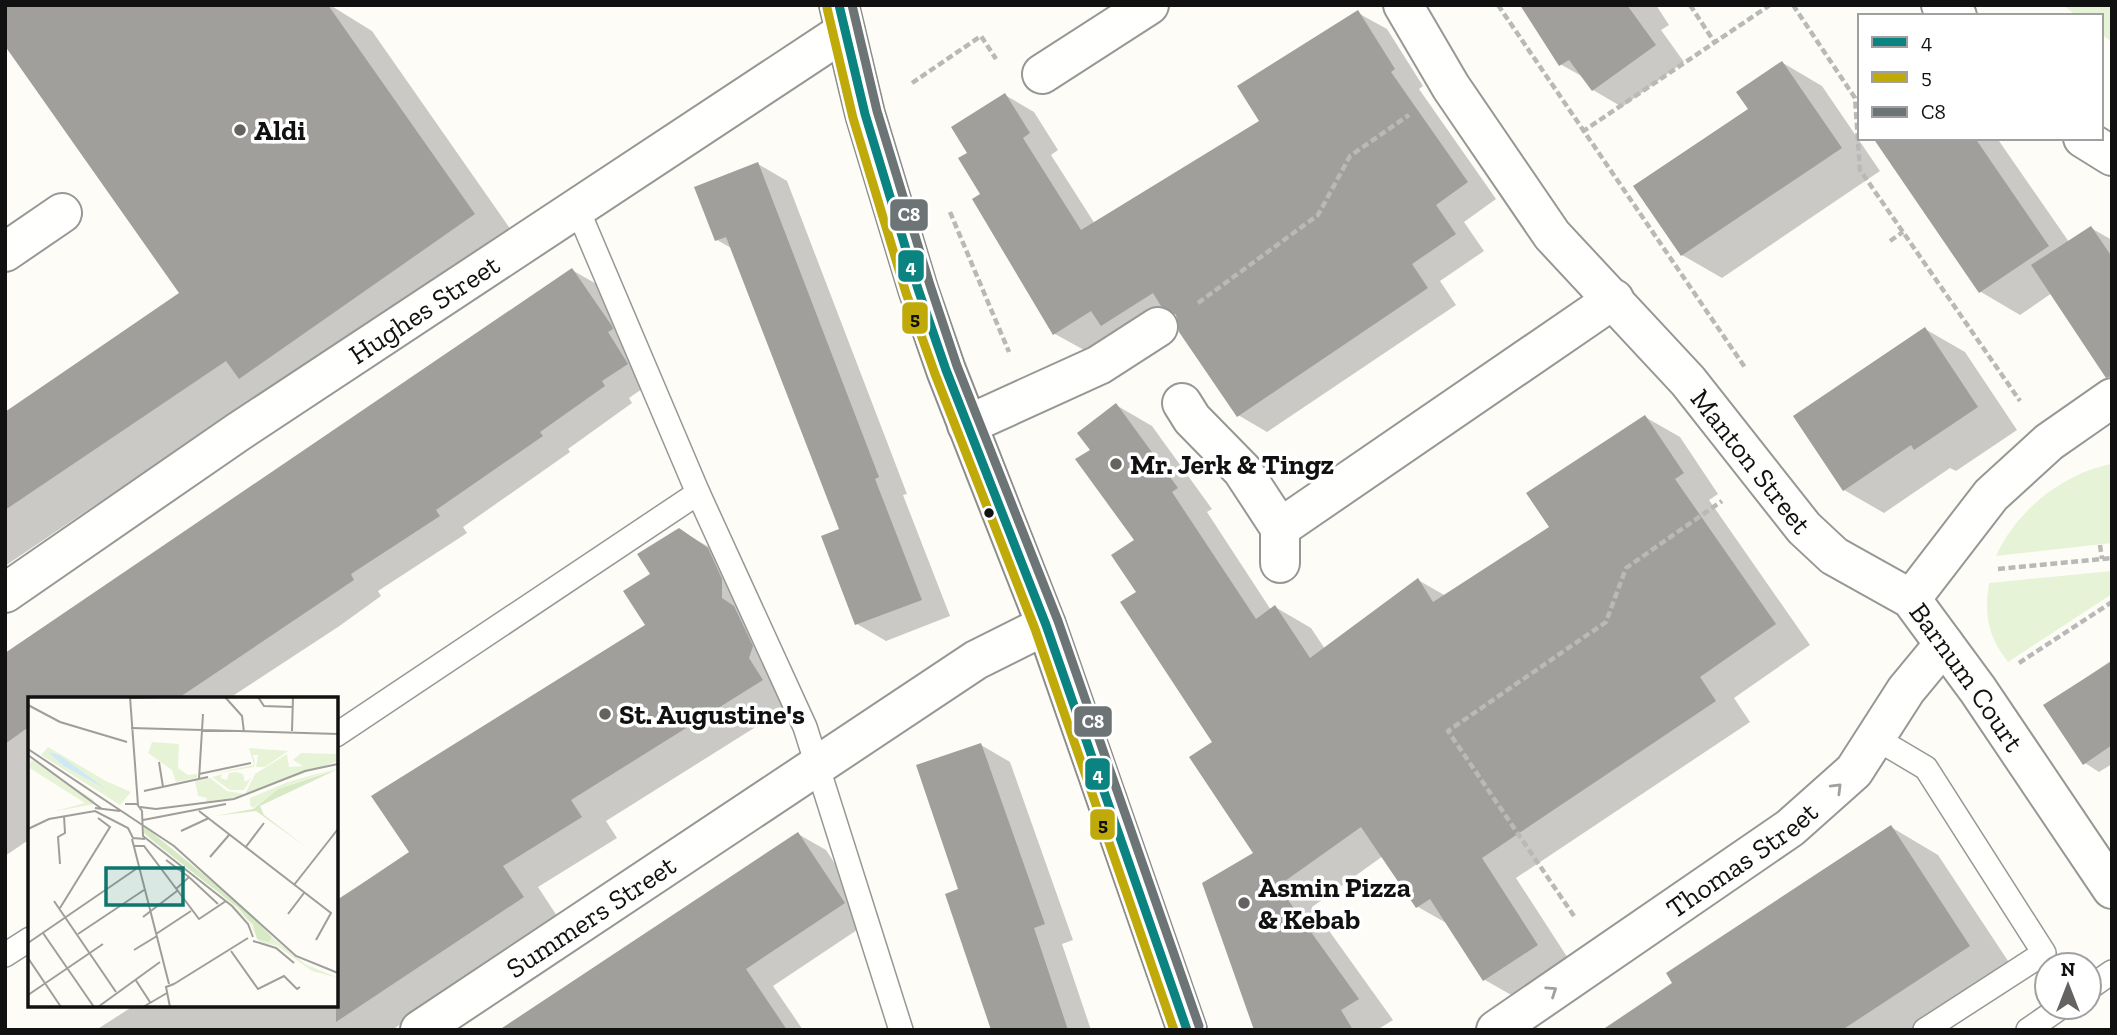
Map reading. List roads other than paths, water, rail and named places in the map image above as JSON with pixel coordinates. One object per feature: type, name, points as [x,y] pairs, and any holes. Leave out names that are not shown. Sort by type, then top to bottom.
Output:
[{"type":"street","points":[[1042,74],[1149,5]]},
{"type":"street","name":"Manton Street","points":[[1403,5],[1451,87],[1552,235],[1688,381],[1804,527],[1835,556],[1911,599]]},
{"type":"street","points":[[842,18],[865,114],[918,289],[967,425],[1046,625],[1187,1030]]},
{"type":"street","name":"Hughes Street","points":[[5,593],[237,432],[577,208],[842,18]]},
{"type":"street","points":[[2086,140],[2112,156]]},
{"type":"street","points":[[5,252],[62,214]]},
{"type":"street","points":[[1182,403],[1192,419],[1242,470],[1280,546],[1614,299]]},
{"type":"street","points":[[967,425],[1099,365],[1158,327]]},
{"type":"street","name":"Barnum Court","points":[[2112,398],[2049,442],[1991,495],[1911,599],[1978,690],[2112,889]]},
{"type":"street","name":"Summers Street","points":[[420,1030],[976,660],[1046,625]]},
{"type":"street","name":"Thomas Street","points":[[1496,1030],[1790,828],[1854,771],[1906,690],[1944,644]]},
{"type":"lane","points":[[577,208],[698,493],[805,727],[901,1030]]},
{"type":"lane","points":[[338,733],[698,493]]},
{"type":"lane","points":[[1877,739],[1926,768],[2044,953],[1925,1030]]},
{"type":"lane","points":[[5,955],[28,940]]},
{"type":"place","name":"Aldi","points":[[240,130]]},
{"type":"place","name":"Mr. Jerk & Tingz","points":[[1116,464]]},
{"type":"place","name":"St. Augustine's","points":[[605,714]]},
{"type":"place","name":"Asmin Pizza & Kebab","points":[[1244,903]]}]
